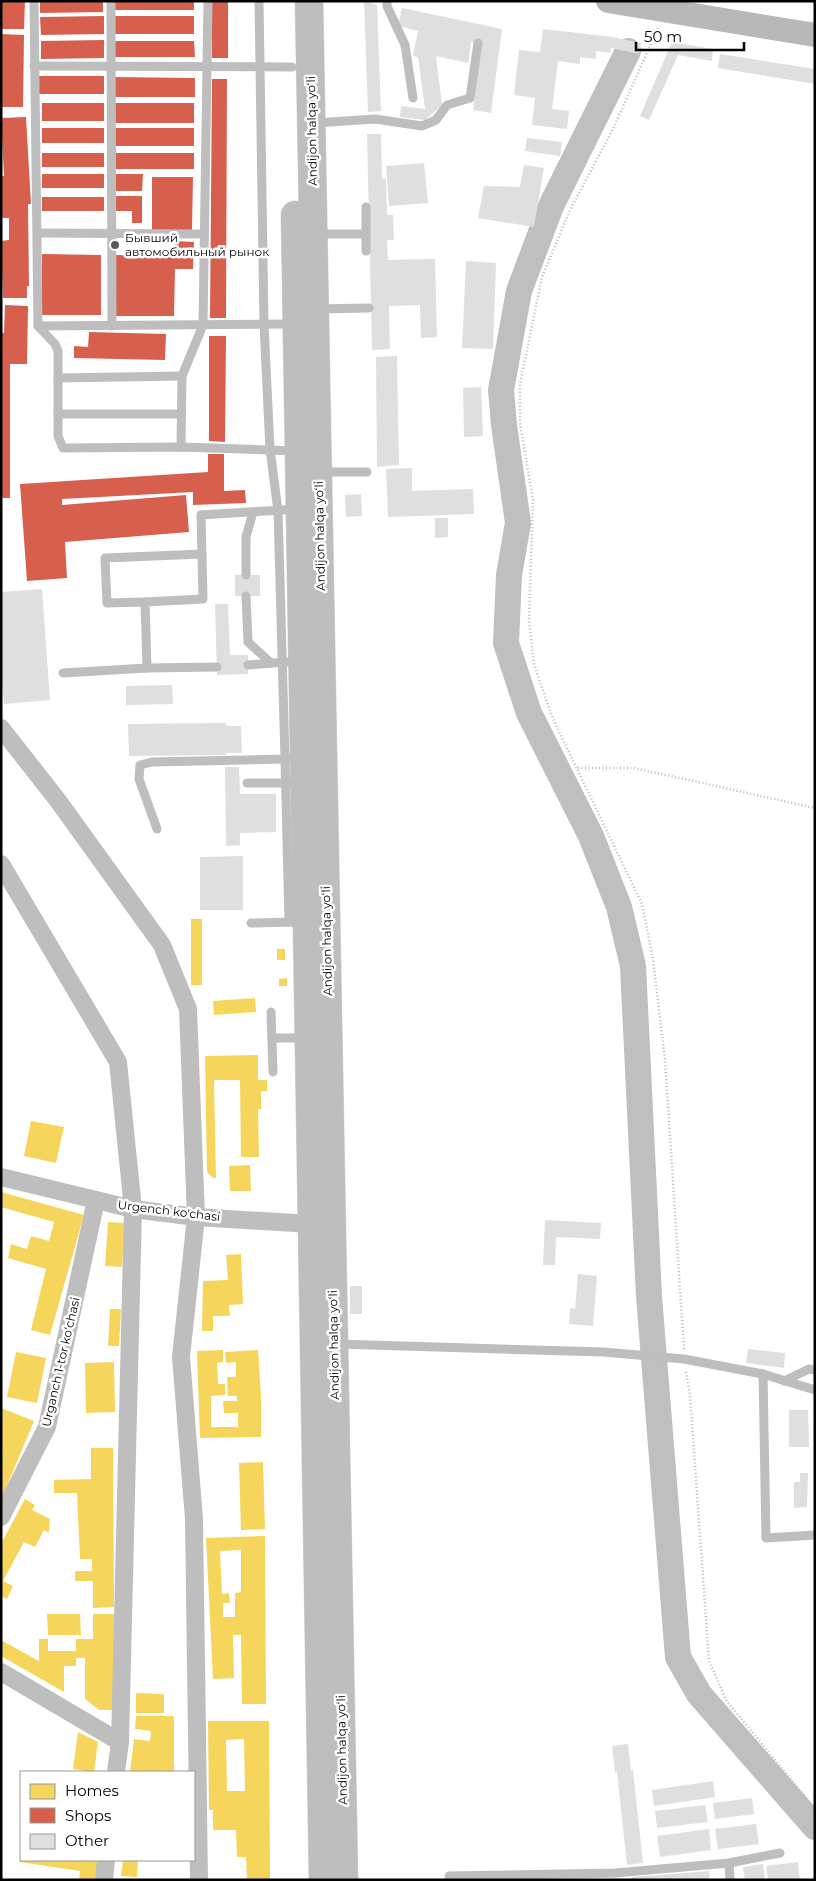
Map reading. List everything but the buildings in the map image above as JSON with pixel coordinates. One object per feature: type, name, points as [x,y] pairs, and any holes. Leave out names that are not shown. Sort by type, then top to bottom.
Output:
[{"type":"highway","name":"Andijon halqa yo‘li","points":[[291,1],[292,67],[306,317],[319,472],[344,1880]]},
{"type":"highway","name":"Andijon halqa yo‘li","points":[[310,1],[314,234],[306,317],[299,451],[289,510],[297,921],[308,1038],[323,1880]]},
{"type":"main road","points":[[618,3],[815,35]]},
{"type":"street","points":[[1,728],[59,802],[162,945],[188,1009],[196,1217],[181,1357],[194,1519],[200,1880]]},
{"type":"street","points":[[1,864],[118,1062],[133,1209],[120,1742],[116,1771]]},
{"type":"street","name":"Urgench ko'chasi","points":[[1,1177],[133,1209],[196,1217],[311,1224]]},
{"type":"street","name":"Urganch 1-tor koʻchasi","points":[[1,1517],[48,1427],[96,1200]]},
{"type":"street","points":[[1,1672],[120,1742]]},
{"type":"street","points":[[104,1880],[106,1861]]},
{"type":"lane","points":[[34,1],[38,326],[57,347],[58,436],[63,448],[181,447],[299,451]]},
{"type":"lane","points":[[111,1],[112,326]]},
{"type":"lane","points":[[181,447],[182,376],[203,325],[208,1]]},
{"type":"lane","points":[[202,554],[105,558],[107,603],[203,599],[202,554],[201,515],[289,510],[270,449],[264,325],[259,1]]},
{"type":"lane","points":[[387,1],[387,6],[405,45],[413,98]]},
{"type":"lane","points":[[312,123],[375,120],[422,126],[436,120],[447,105],[470,98],[478,43]]},
{"type":"lane","points":[[34,66],[292,67]]},
{"type":"lane","points":[[366,207],[366,250]]},
{"type":"lane","points":[[38,233],[204,234]]},
{"type":"lane","points":[[314,234],[366,234]]},
{"type":"lane","points":[[38,326],[264,325],[369,308]]},
{"type":"lane","points":[[58,378],[182,376]]},
{"type":"lane","points":[[58,414],[181,414]]},
{"type":"lane","points":[[319,472],[367,472]]},
{"type":"lane","points":[[246,575],[246,537],[253,512]]},
{"type":"lane","points":[[246,596],[248,642],[271,663]]},
{"type":"lane","points":[[145,602],[148,668]]},
{"type":"lane","points":[[248,665],[292,662]]},
{"type":"lane","points":[[63,673],[148,668],[217,667]]},
{"type":"lane","points":[[157,829],[139,779],[140,765],[152,762],[295,771]]},
{"type":"lane","points":[[247,783],[295,771]]},
{"type":"lane","points":[[251,923],[297,921]]},
{"type":"lane","points":[[271,1012],[273,1072]]},
{"type":"lane","points":[[272,1038],[308,1038]]},
{"type":"lane","points":[[334,1344],[603,1352],[684,1359],[763,1374],[815,1390]]},
{"type":"lane","points":[[784,1381],[809,1369],[815,1370]]},
{"type":"lane","points":[[763,1374],[766,1538],[815,1535]]},
{"type":"lane","points":[[450,1880],[450,1876],[625,1876],[780,1853]]},
{"type":"lane","points":[[729,1862],[730,1880]]},
{"type":"path","points":[[665,10],[614,129],[570,210],[542,277],[520,384],[520,423],[533,500],[529,620],[534,665],[554,719],[642,904],[653,959],[665,1060],[684,1359],[690,1395],[708,1662],[726,1700],[815,1809]]},
{"type":"path","points":[[577,768],[634,768],[815,808]]},
{"type":"waterway","points":[[628,51],[551,206],[519,291],[501,390],[518,523],[509,575],[506,643],[529,713],[591,836],[619,907],[633,966],[649,1296],[678,1657],[699,1694],[815,1827]]},
{"type":"place","name":"Бывший автомобильный рынок","points":[[115,245]]}]
